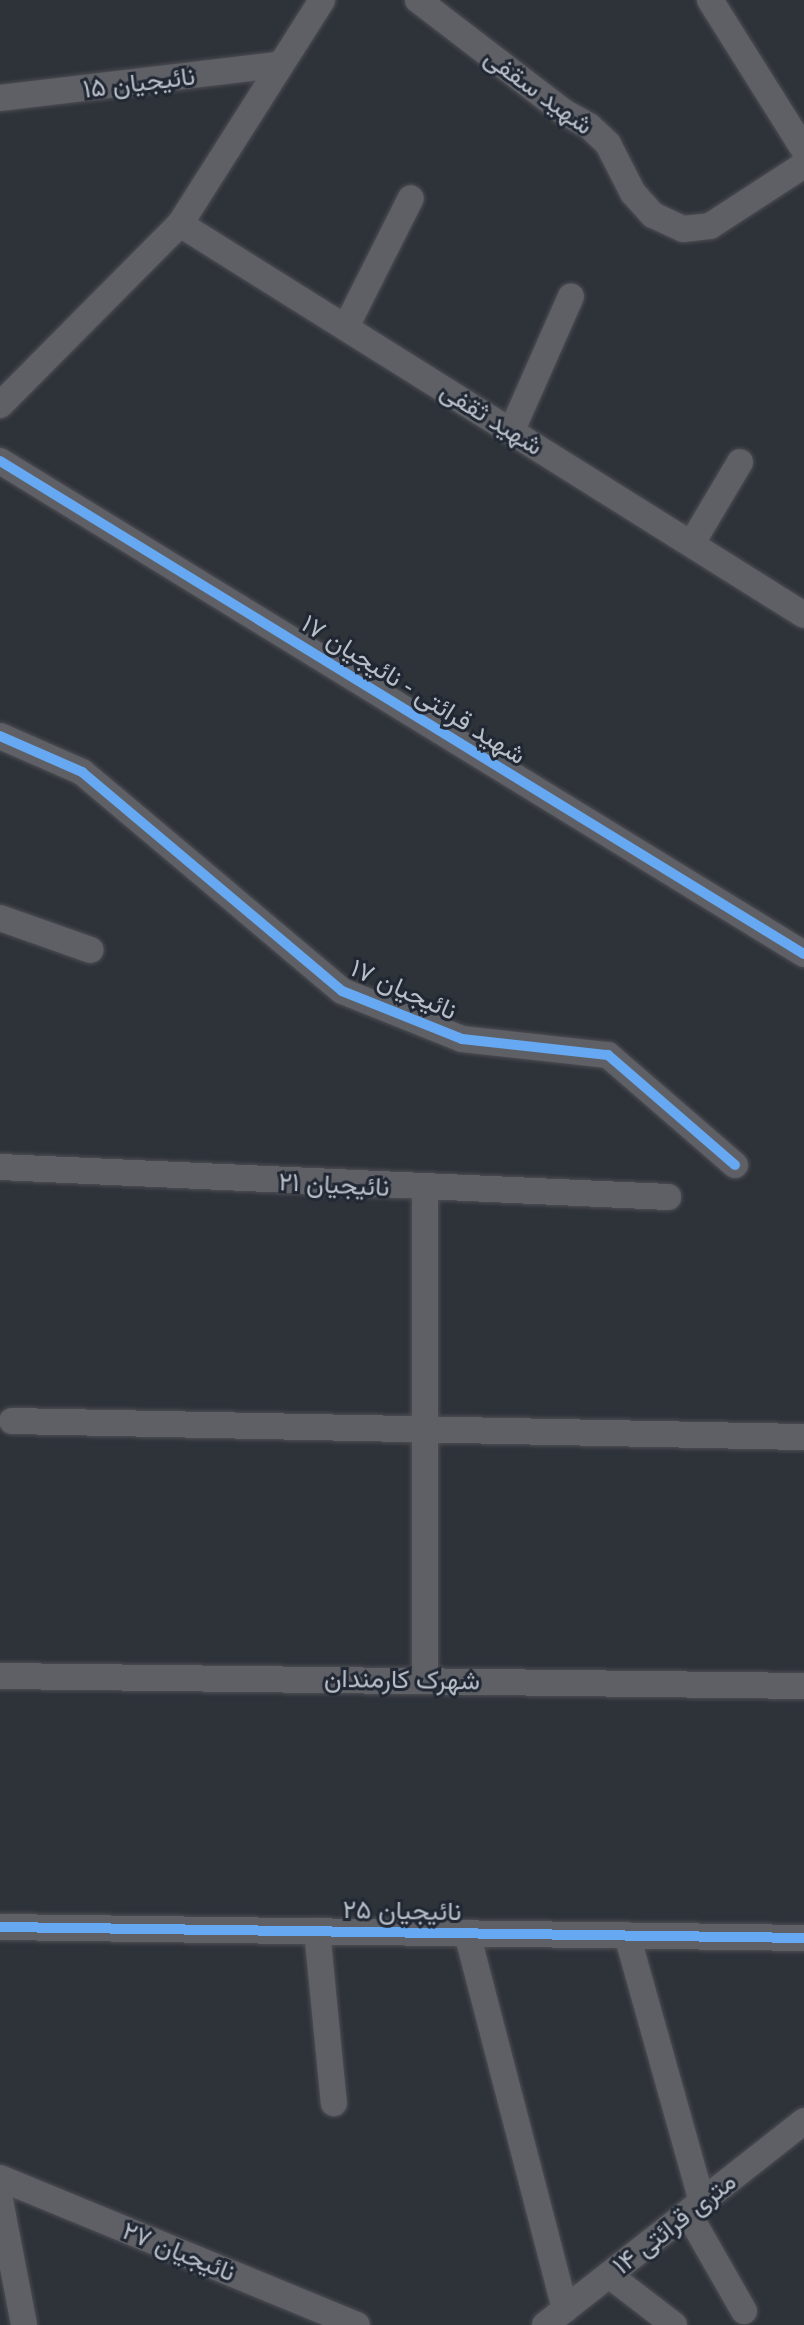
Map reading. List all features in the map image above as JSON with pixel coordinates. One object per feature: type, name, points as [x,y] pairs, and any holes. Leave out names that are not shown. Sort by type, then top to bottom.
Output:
[{"type":"street","points":[[0,405],[180,224],[240,134],[277,65],[322,0]]},
{"type":"street","name":"شهید سقفی","points":[[418,0],[564,112],[589,126],[608,144],[633,193],[653,215],[683,229],[710,226],[804,165]]},
{"type":"street","points":[[710,0],[804,150]]},
{"type":"street","name":"نائیجیان ۱۵","points":[[0,98],[277,65]]},
{"type":"street","points":[[346,327],[411,198]]},
{"type":"street","name":"شهید ثقفی","points":[[180,224],[804,615]]},
{"type":"street","points":[[512,430],[571,296]]},
{"type":"street","name":"شهید قرائتی - نائیجیان ۱۷","points":[[0,461],[804,954]]},
{"type":"street","points":[[692,543],[740,462]]},
{"type":"street","name":"نائیجیان ۱۷","points":[[0,736],[82,772],[342,991],[462,1039],[608,1055],[735,1165]]},
{"type":"street","points":[[0,918],[91,950]]},
{"type":"street","name":"نائیجیان ۲۱","points":[[0,1167],[668,1197]]},
{"type":"street","points":[[425,1188],[425,1679]]},
{"type":"street","points":[[12,1421],[804,1437]]},
{"type":"street","name":"شهرک کارمندان","points":[[0,1676],[804,1686]]},
{"type":"street","name":"نائیجیان ۲۵","points":[[0,1927],[804,1938]]},
{"type":"street","points":[[317,1931],[334,2103]]},
{"type":"street","points":[[467,1933],[555,2317]]},
{"type":"street","points":[[627,1935],[695,2207],[744,2311]]},
{"type":"street","name":"۱۴ متری قرائتی","points":[[555,2317],[804,2121]]},
{"type":"street","name":"نائیجیان ۲۷","points":[[0,2178],[357,2325]]},
{"type":"street","points":[[0,2200],[24,2325]]},
{"type":"street","points":[[609,2275],[674,2325]]},
{"type":"cycle path","points":[[0,461],[804,954]]},
{"type":"cycle path","points":[[0,736],[82,772],[342,991],[462,1039],[608,1055],[735,1165]]},
{"type":"cycle path","points":[[0,1927],[804,1938]]}]
